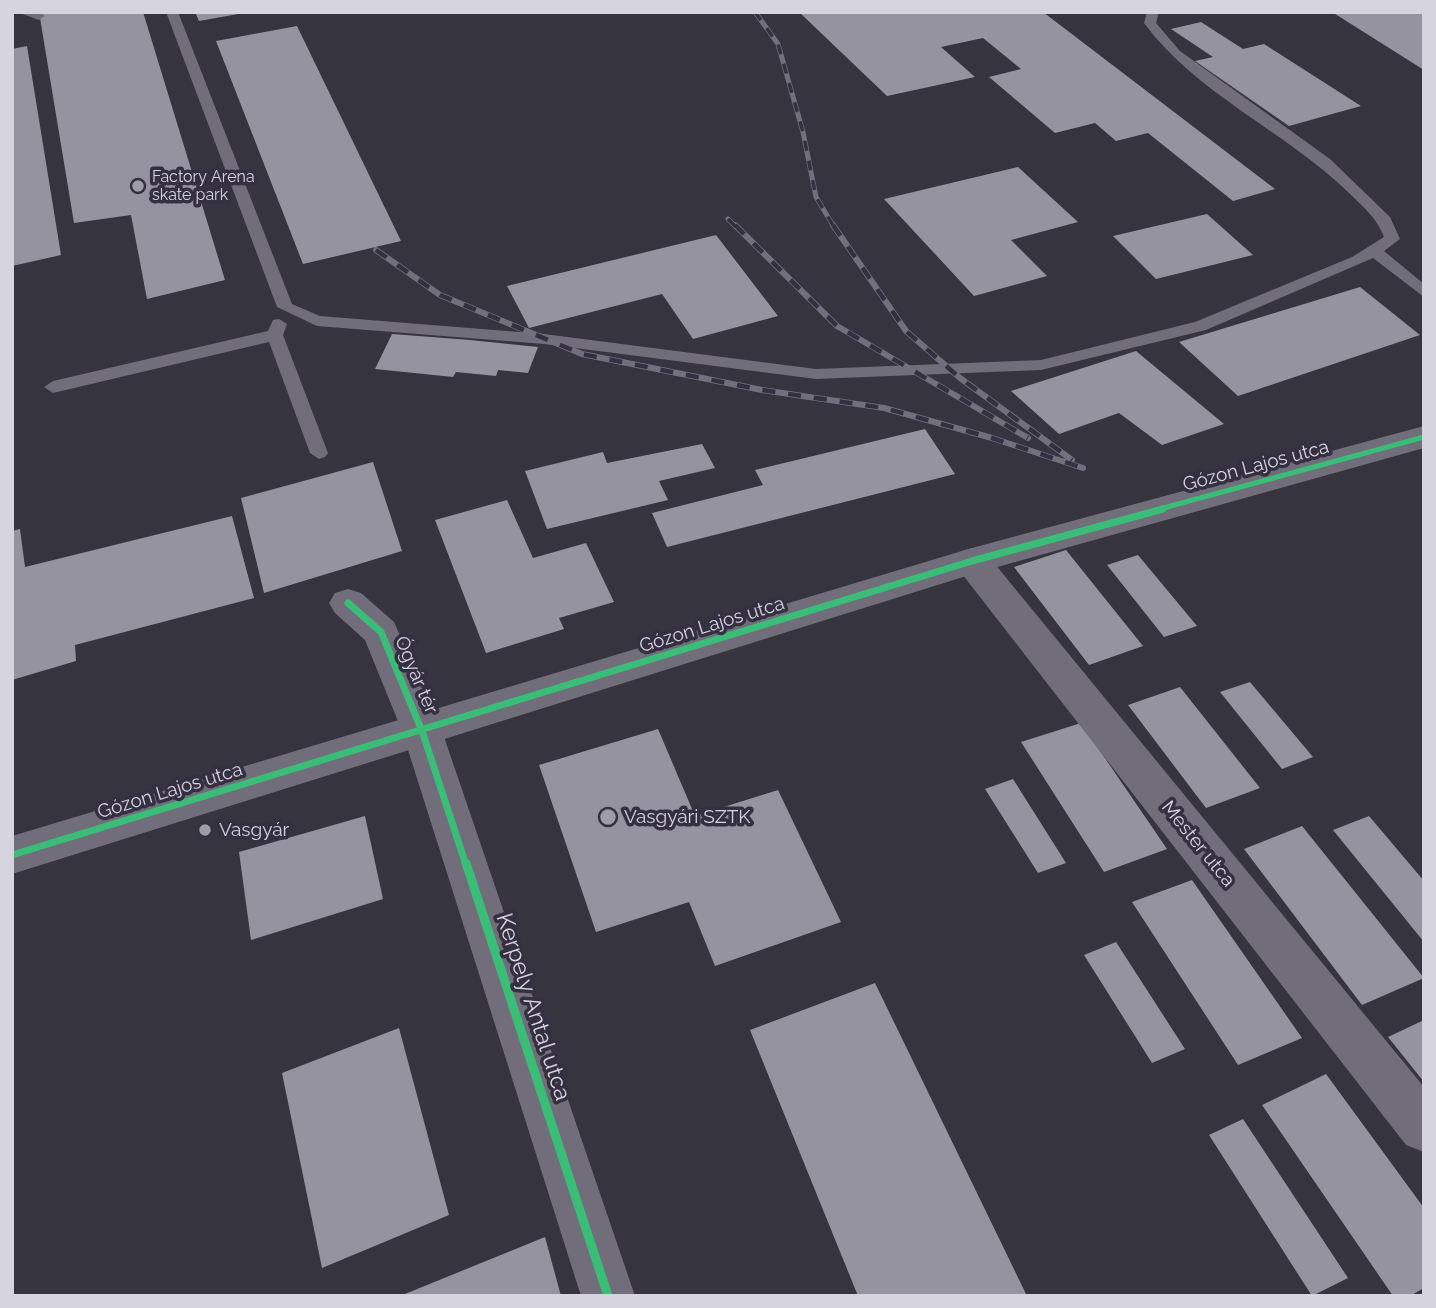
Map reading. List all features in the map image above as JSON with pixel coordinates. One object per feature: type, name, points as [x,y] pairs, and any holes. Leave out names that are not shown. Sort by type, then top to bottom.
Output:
[{"type":"street","name":"Gózon Lajos utca","points":[[12,855],[972,561],[1424,437]]},
{"type":"street","name":"Mester utca","points":[[972,561],[1424,1127]]},
{"type":"street","name":"Ógyár tér","points":[[348,603],[381,632],[422,731]]},
{"type":"street","name":"Kerpely Antal utca","points":[[422,731],[608,1296]]},
{"type":"lane","points":[[23,12],[39,16]]},
{"type":"lane","points":[[172,12],[285,307],[275,335],[319,453]]},
{"type":"lane","points":[[285,307],[317,321],[544,339],[816,374],[1041,365],[1200,326],[1283,293],[1392,239],[1385,220],[1325,162],[1175,54],[1150,23],[1153,12]]},
{"type":"lane","points":[[1373,250],[1424,292]]},
{"type":"lane","points":[[53,387],[275,335]]},
{"type":"building","points":[[39,12],[143,12],[225,280],[147,299],[131,215],[74,223]]},
{"type":"building","points":[[195,12],[238,12],[238,14],[199,21]]},
{"type":"building","points":[[799,12],[1043,12],[1275,189],[1233,201],[1148,133],[1116,141],[1095,123],[1055,133],[989,77],[1021,69],[983,38],[941,47],[975,77],[887,96]]},
{"type":"building","points":[[1332,12],[1424,12],[1424,70]]},
{"type":"building","points":[[1201,22],[1243,49],[1264,44],[1361,106],[1289,126],[1195,61],[1213,57],[1171,29]]},
{"type":"building","points":[[297,26],[401,241],[303,264],[216,41]]},
{"type":"building","points":[[27,46],[61,255],[12,266],[12,49]]},
{"type":"building","points":[[1018,167],[1078,222],[1011,240],[1047,276],[974,296],[884,199]]},
{"type":"building","points":[[1207,214],[1253,255],[1156,279],[1113,236]]},
{"type":"building","points":[[716,235],[778,316],[693,339],[662,294],[529,328],[507,286]]},
{"type":"building","points":[[1360,287],[1420,335],[1238,396],[1179,342]]},
{"type":"building","points":[[392,334],[538,347],[528,373],[498,370],[496,376],[456,372],[453,377],[375,369]]},
{"type":"building","points":[[1136,351],[1224,424],[1162,445],[1119,413],[1059,434],[1011,391]]},
{"type":"building","points":[[925,429],[955,474],[667,547],[652,513],[763,485],[755,470]]},
{"type":"building","points":[[702,444],[715,468],[659,481],[668,500],[547,529],[525,471],[603,452],[607,463]]},
{"type":"building","points":[[373,462],[402,551],[264,593],[241,498]]},
{"type":"building","points":[[507,500],[533,558],[586,543],[614,602],[559,618],[564,629],[486,653],[435,520]]},
{"type":"building","points":[[232,516],[254,598],[75,645],[76,661],[12,680],[12,531],[20,529],[25,567]]},
{"type":"building","points":[[1066,550],[1143,646],[1089,665],[1014,567]]},
{"type":"building","points":[[1138,555],[1197,626],[1164,637],[1107,565]]},
{"type":"building","points":[[1250,682],[1313,757],[1282,769],[1220,692]]},
{"type":"building","points":[[1180,687],[1260,788],[1206,808],[1128,705]]},
{"type":"building","points":[[1081,723],[1167,849],[1104,872],[1021,742]]},
{"type":"building","points":[[658,729],[695,816],[778,790],[841,922],[715,966],[689,902],[596,932],[539,765]]},
{"type":"building","points":[[1013,779],[1066,863],[1038,873],[985,789]]},
{"type":"building","points":[[365,816],[383,899],[251,940],[239,852]]},
{"type":"building","points":[[1369,816],[1424,881],[1424,942],[1333,830]]},
{"type":"building","points":[[1302,826],[1424,978],[1362,1005],[1244,849]]},
{"type":"building","points":[[1192,880],[1302,1038],[1238,1065],[1132,902]]},
{"type":"building","points":[[1116,942],[1185,1049],[1152,1063],[1084,955]]},
{"type":"building","points":[[875,983],[1027,1296],[858,1296],[750,1030]]},
{"type":"building","points":[[1424,1020],[1424,1082],[1388,1037]]},
{"type":"building","points":[[399,1028],[449,1215],[322,1268],[282,1073]]},
{"type":"building","points":[[1326,1074],[1424,1208],[1424,1288],[1410,1296],[1393,1296],[1262,1105]]},
{"type":"building","points":[[1243,1119],[1348,1278],[1312,1296],[1209,1135]]},
{"type":"building","points":[[545,1237],[561,1296],[400,1296]]},
{"type":"railway","points":[[755,12],[778,44],[803,132],[816,197],[834,227]]},
{"type":"railway","points":[[728,219],[736,227]]},
{"type":"railway","points":[[735,225],[837,326],[1028,438]]},
{"type":"railway","points":[[833,225],[906,331],[960,378],[1072,460]]},
{"type":"railway","points":[[376,250],[440,295],[582,354],[762,390],[884,408],[992,438],[1083,468]]},
{"type":"cycle path","points":[[12,855],[972,561],[1424,437]]},
{"type":"cycle path","points":[[348,603],[381,632],[422,731],[608,1296]]},
{"type":"place","name":"Factory Arena skate park","points":[[138,186]]},
{"type":"place","name":"Vasgyári SZTK","points":[[608,817]]},
{"type":"place","name":"Vasgyár","points":[[205,830]]}]
